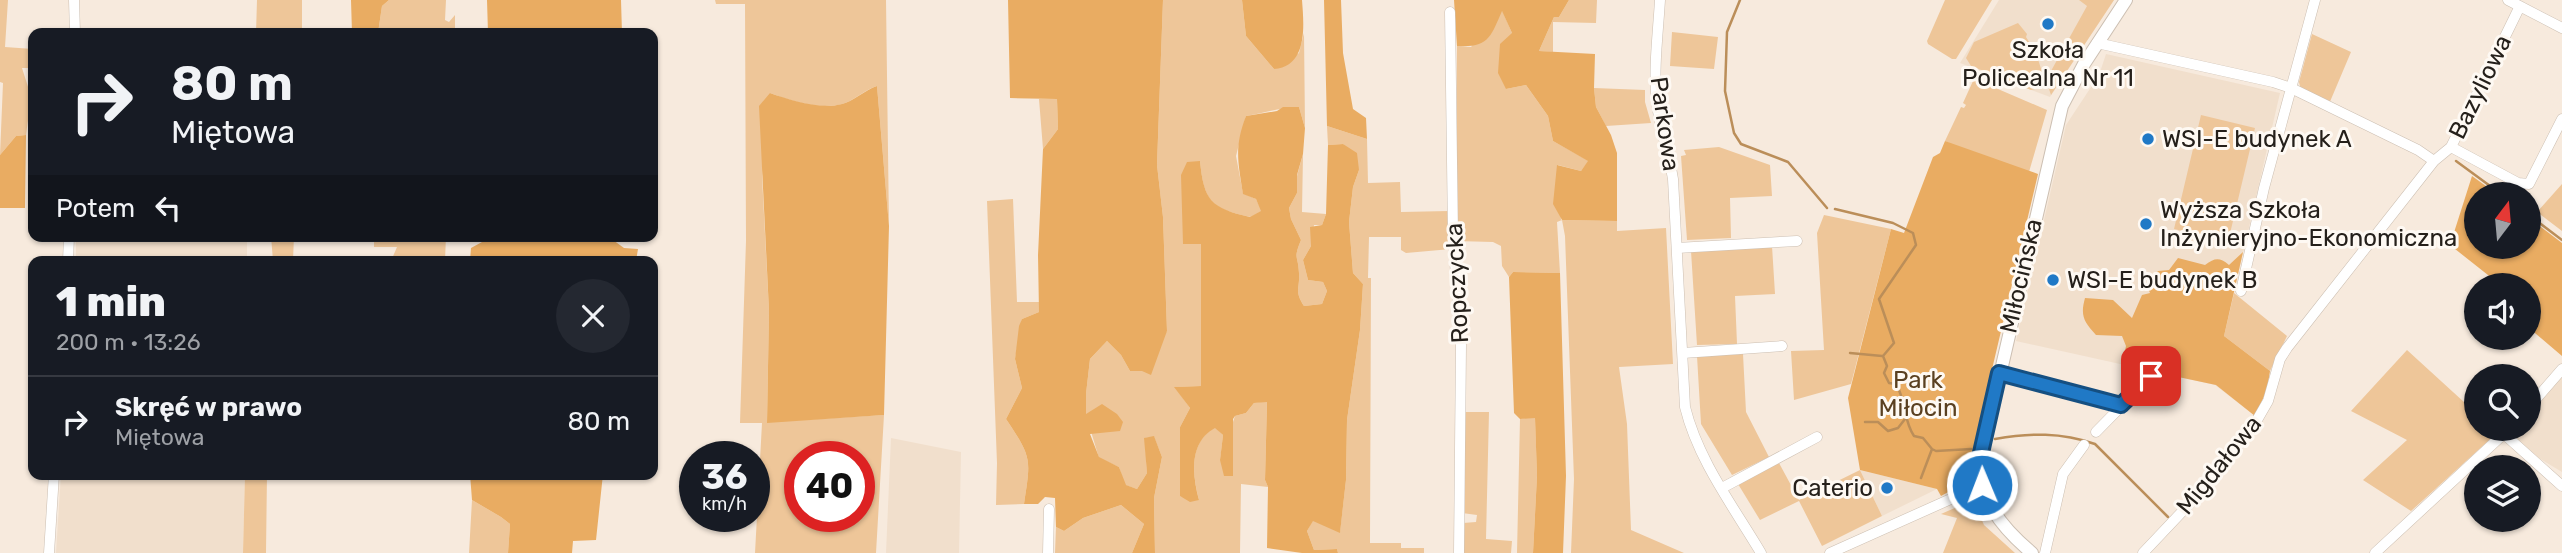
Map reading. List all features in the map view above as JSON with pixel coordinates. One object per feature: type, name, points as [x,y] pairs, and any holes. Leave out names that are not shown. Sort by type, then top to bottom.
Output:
[{"type":"street","points":[[75,0],[75,28]]},
{"type":"street","name":"Parkowa","points":[[1660,0],[1657,106],[1670,155],[1673,179],[1684,398],[1691,431],[1761,553]]},
{"type":"street","name":"Miłocińska","points":[[2032,553],[1996,518],[1989,507],[1982,485],[1980,457],[2060,113],[2072,84],[2126,0]]},
{"type":"street","points":[[2241,291],[2264,188],[2315,0]]},
{"type":"street","points":[[2508,0],[2562,28]]},
{"type":"street","name":"Bazyliowa","points":[[2434,161],[2451,147],[2520,6]]},
{"type":"street","name":"Ropczycka","points":[[1450,12],[1453,235],[1461,345],[1460,553]]},
{"type":"street","points":[[2097,43],[2291,88],[2418,150],[2434,161]]},
{"type":"street","points":[[2451,147],[2518,183],[2529,184],[2562,118]]},
{"type":"street","name":"Migdałowa","points":[[2143,553],[2195,498],[2253,427],[2268,401],[2280,359],[2287,348],[2434,161]]},
{"type":"street","points":[[1677,248],[1797,241]]},
{"type":"street","points":[[1683,353],[1782,346]]},
{"type":"street","points":[[2541,393],[2562,369]]},
{"type":"street","points":[[1999,373],[2121,405]]},
{"type":"street","points":[[2096,432],[2151,376]]},
{"type":"street","points":[[1722,488],[1817,437]]},
{"type":"street","points":[[2375,553],[2496,441]]},
{"type":"street","points":[[2517,441],[2562,486]]},
{"type":"street","points":[[2045,553],[2063,474],[2084,445]]},
{"type":"street","points":[[49,553],[54,480]]},
{"type":"street","points":[[1830,553],[1982,485]]},
{"type":"street","points":[[1048,553],[1049,509]]},
{"type":"shaded area","points":[[0,0],[8,0],[5,47],[28,49],[28,68],[22,68],[28,87],[28,120],[26,135],[16,136],[0,155],[3,83],[0,82]]},
{"type":"shaded area","points":[[257,0],[302,0],[302,28],[256,28]]},
{"type":"shaded area","points":[[389,0],[446,0],[445,20],[449,22],[455,15],[455,28],[379,28],[382,6]]},
{"type":"shaded area","points":[[715,0],[886,0],[889,226],[877,86],[846,103],[833,106],[805,104],[770,93],[762,176],[769,311],[767,422],[884,415],[876,553],[755,553],[756,532],[770,532],[770,441],[761,441],[762,423],[740,423],[746,241],[745,4],[716,4]]},
{"type":"shaded area","points":[[1163,0],[1242,0],[1246,36],[1274,69],[1299,53],[1304,33],[1305,128],[1299,107],[1246,116],[1236,156],[1243,193],[1256,199],[1262,211],[1251,217],[1218,207],[1207,195],[1200,161],[1184,244],[1201,244],[1201,386],[1175,387],[1190,408],[1180,427],[1180,496],[1199,500],[1195,459],[1207,433],[1215,427],[1223,435],[1220,461],[1235,416],[1246,413],[1254,403],[1267,401],[1265,480],[1268,487],[1241,484],[1240,553],[1155,553],[1154,498],[1162,457],[1154,437],[1145,438],[1147,473],[1137,489],[1125,485],[1119,467],[1099,458],[1086,415],[1090,359],[1107,341],[1121,355],[1130,371],[1167,331],[1163,217],[1157,165]]},
{"type":"shaded area","points":[[1569,0],[1597,0],[1596,23],[1553,22],[1553,52],[1539,51],[1554,17],[1559,17]]},
{"type":"shaded area","points":[[1945,0],[1992,0],[1956,59],[1952,59],[1927,41]]},
{"type":"shaded area","points":[[1999,0],[2114,0],[2050,97],[1960,63]]},
{"type":"shaded area","points":[[2079,0],[2114,0],[2051,95],[2046,80],[2087,6]]},
{"type":"shaded area","points":[[1502,10],[1512,33],[1506,89],[1526,85],[1548,116],[1553,141],[1589,161],[1581,171],[1558,165],[1562,220],[1557,222],[1560,273],[1513,272],[1509,277],[1502,266],[1501,246],[1493,242],[1456,241],[1457,46],[1471,47]]},
{"type":"shaded area","points":[[2018,23],[2027,34],[2043,75],[2035,89],[2031,90],[1971,66],[1966,58],[1974,42]]},
{"type":"shaded area","points":[[1672,32],[1718,37],[1714,69],[1670,66]]},
{"type":"shaded area","points":[[2312,34],[2351,52],[2329,104],[2301,90],[2299,82]]},
{"type":"shaded area","name":"Wyższa Szkoła Inżynieryjno-Ekonomiczna","points":[[2106,54],[2280,93],[2224,336],[2270,371],[2255,416],[2215,385],[2016,341],[2066,125],[2099,75]]},
{"type":"shaded area","points":[[1977,80],[2047,110],[2029,172],[2018,169],[2015,177],[1945,141],[1961,107],[1966,105],[1963,103],[1973,81]]},
{"type":"shaded area","points":[[1594,88],[1645,90],[1645,102],[1651,123],[1606,126],[1596,107]]},
{"type":"shaded area","points":[[1039,99],[1057,99],[1058,129],[1043,149]]},
{"type":"shaded area","points":[[2201,115],[2255,128],[2228,242],[2174,229]]},
{"type":"shaded area","points":[[1327,126],[1367,139],[1368,183],[1400,182],[1401,212],[1449,211],[1451,249],[1406,253],[1401,250],[1401,237],[1369,237],[1370,543],[1401,543],[1401,548],[1424,548],[1424,553],[1338,553],[1337,549],[1314,550],[1307,531],[1313,520],[1340,532],[1346,480],[1347,420],[1360,330],[1363,284],[1353,273],[1349,222],[1353,187],[1359,170],[1343,144],[1328,145]]},
{"type":"shaded area","points":[[1719,147],[1770,165],[1772,196],[1730,198],[1731,238],[1687,240],[1681,156],[1686,155],[1684,150]]},
{"type":"shaded area","points":[[1303,154],[1302,212],[1326,214],[1322,225],[1314,225],[1311,246],[1303,260],[1308,280],[1323,282],[1327,291],[1322,304],[1304,306],[1298,293],[1297,251],[1301,240],[1289,208],[1297,193],[1297,176]]},
{"type":"shaded area","points":[[2562,184],[2562,231],[2541,215],[2541,208]]},
{"type":"shaded area","points":[[1013,199],[1017,302],[1039,302],[1039,312],[1022,319],[1015,359],[1022,388],[1006,419],[1021,442],[1027,459],[1028,477],[1024,504],[996,505],[997,463],[987,201]]},
{"type":"shaded area","points":[[1824,215],[1891,229],[1851,384],[1794,400],[1791,351],[1824,350],[1817,233]]},
{"type":"shaded area","points":[[1562,220],[1617,221],[1617,231],[1666,228],[1673,364],[1619,367],[1627,424],[1631,530],[1684,553],[1571,553],[1574,479],[1565,236]]},
{"type":"shaded area","points":[[76,242],[247,242],[247,256],[76,256]]},
{"type":"shaded area","points":[[271,242],[294,242],[293,256],[273,256]]},
{"type":"shaded area","points":[[374,242],[446,242],[445,256],[393,256],[397,247],[374,247]]},
{"type":"shaded area","points":[[1772,246],[1775,294],[1735,296],[1737,344],[1697,345],[1691,251]]},
{"type":"shaded area","points":[[2234,293],[2287,336],[2270,371],[2224,336]]},
{"type":"shaded area","points":[[2407,350],[2464,402],[2464,441],[2488,441],[2473,455],[2464,455],[2464,463],[2411,511],[2363,480],[2407,440],[2351,411]]},
{"type":"shaded area","points":[[1743,354],[1746,412],[1769,457],[1732,475],[1701,424],[1697,356]]},
{"type":"shaded area","points":[[2562,363],[2562,472],[2541,459],[2541,455],[2534,455],[2510,441],[2541,441],[2541,386]]},
{"type":"shaded area","points":[[1463,412],[1489,412],[1486,539],[1512,541],[1511,553],[1463,553],[1463,523],[1476,522],[1477,515],[1462,513]]},
{"type":"shaded area","points":[[1535,417],[1537,476],[1533,553],[1517,553],[1520,419]]},
{"type":"shaded area","points":[[891,438],[961,452],[959,553],[886,553]]},
{"type":"shaded area","points":[[1779,463],[1799,500],[1860,470],[1882,516],[1822,546],[1799,501],[1760,520],[1738,484]]},
{"type":"shaded area","points":[[1860,470],[1937,489],[1882,516]]},
{"type":"shaded area","points":[[61,480],[245,480],[243,553],[56,553]]},
{"type":"shaded area","points":[[245,480],[267,480],[266,553],[243,553]]},
{"type":"shaded area","points":[[472,500],[510,524],[508,553],[469,553]]},
{"type":"shaded area","points":[[1973,500],[1984,525],[2015,553],[1943,553],[1957,518],[1941,514]]},
{"type":"shaded area","points":[[1121,505],[1144,524],[1132,553],[1055,553],[1056,527],[1064,531],[1083,518]]},
{"type":"green space","points":[[351,0],[389,0],[382,6],[379,28],[352,28]]},
{"type":"green space","points":[[487,0],[621,0],[622,28],[488,28]]},
{"type":"green space","points":[[1008,0],[1163,0],[1157,165],[1163,217],[1167,331],[1151,375],[1142,371],[1130,371],[1121,355],[1107,341],[1090,359],[1086,394],[1086,414],[1102,404],[1117,414],[1123,422],[1120,431],[1090,434],[1099,457],[1119,467],[1126,485],[1137,489],[1147,473],[1144,438],[1154,436],[1162,457],[1154,498],[1155,553],[1132,553],[1144,524],[1121,505],[1083,518],[1064,531],[1056,527],[1055,498],[1045,497],[1038,504],[1024,504],[1028,477],[1027,459],[1021,442],[1006,419],[1022,388],[1015,359],[1019,326],[1022,319],[1039,312],[1038,255],[1043,149],[1058,129],[1057,99],[1010,98]]},
{"type":"green space","points":[[1242,0],[1302,0],[1302,43],[1293,61],[1274,69],[1246,36]]},
{"type":"green space","points":[[1324,0],[1341,0],[1343,53],[1353,109],[1366,118],[1367,139],[1327,126]]},
{"type":"green space","points":[[1454,0],[1569,0],[1559,17],[1554,17],[1539,51],[1595,54],[1596,107],[1617,153],[1617,221],[1562,220],[1553,204],[1557,165],[1581,171],[1588,161],[1553,141],[1548,116],[1526,85],[1506,89],[1498,73],[1500,44],[1512,33],[1502,11],[1487,39],[1476,45],[1457,46]]},
{"type":"green space","points":[[877,86],[889,226],[884,415],[767,423],[769,311],[759,106],[770,93],[805,103],[833,106],[846,103]]},
{"type":"green space","points":[[1283,107],[1299,107],[1305,128],[1303,154],[1297,175],[1297,193],[1289,208],[1301,240],[1297,254],[1298,290],[1304,306],[1322,304],[1327,291],[1323,282],[1308,280],[1303,260],[1311,246],[1310,227],[1322,225],[1326,214],[1328,145],[1343,144],[1357,153],[1359,170],[1353,187],[1349,222],[1353,273],[1363,284],[1360,330],[1347,420],[1346,480],[1340,533],[1313,521],[1307,531],[1314,550],[1337,549],[1338,553],[1302,553],[1267,548],[1267,402],[1254,403],[1246,413],[1233,419],[1233,476],[1224,476],[1220,460],[1223,435],[1215,428],[1207,434],[1197,450],[1194,470],[1199,500],[1190,502],[1180,496],[1180,427],[1190,408],[1174,387],[1201,386],[1201,244],[1183,244],[1181,175],[1187,162],[1200,161],[1207,194],[1218,206],[1250,217],[1261,211],[1256,199],[1243,194],[1238,146],[1246,116],[1277,111]]},
{"type":"green space","points":[[26,135],[25,208],[0,208],[0,155],[16,136]]},
{"type":"green space","name":"Park Miłocin","points":[[1945,141],[2038,174],[1973,450],[1970,480],[1941,496],[1937,489],[1860,470],[1848,398],[1891,229],[1904,233],[1933,157],[1940,153]]},
{"type":"green space","points":[[2472,176],[2480,182],[2470,182]]},
{"type":"green space","points":[[2464,201],[2464,256],[2450,245]]},
{"type":"green space","points":[[2541,227],[2562,243],[2562,356],[2541,338],[2541,273],[2485,273],[2468,259],[2541,259]]},
{"type":"green space","points":[[482,242],[616,242],[624,248],[638,249],[637,256],[470,256],[471,248]]},
{"type":"green space","points":[[2243,252],[2224,336],[2270,371],[2267,390],[2255,416],[2216,385],[2122,365],[2126,346],[2122,336],[2096,335],[2084,318],[2085,298],[2113,300],[2132,318],[2142,295],[2150,293],[2147,286],[2158,271],[2169,270],[2178,258],[2205,265],[2220,260],[2229,265]]},
{"type":"green space","points":[[1513,272],[1560,273],[1566,476],[1563,553],[1533,553],[1537,476],[1535,418],[1520,419],[1514,413],[1509,277]]},
{"type":"green space","points":[[470,480],[602,480],[596,540],[573,541],[572,553],[508,553],[510,524],[472,500]]},
{"type":"waterway","points":[[1740,0],[1727,32],[1725,91],[1734,133],[1741,144],[1788,162],[1827,208]]},
{"type":"waterway","points":[[2456,161],[2485,182]]},
{"type":"waterway","points":[[1835,209],[1893,223],[1913,233],[1916,245],[1879,299],[1894,343],[1883,356],[1887,366],[1884,373],[1889,383],[1896,384],[1899,390],[1914,436],[1923,438],[1936,451],[1971,449]]},
{"type":"waterway","points":[[2541,224],[2562,240]]},
{"type":"waterway","points":[[1850,353],[1882,356]]},
{"type":"waterway","points":[[1865,422],[1878,422],[1888,431],[1898,428],[1905,419]]},
{"type":"waterway","points":[[1995,439],[2045,435],[2070,437],[2095,444],[2168,517]]},
{"type":"waterway","points":[[1921,478],[1932,449]]},
{"type":"place","name":"Szkoła Policealna Nr 11","points":[[2048,24]]},
{"type":"place","name":"WSI-E budynek A","points":[[2148,139]]},
{"type":"place","name":"Wyższa Szkoła Inżynieryjno-Ekonomiczna","points":[[2146,224]]},
{"type":"place","name":"WSI-E budynek B","points":[[2053,280]]},
{"type":"place","name":"Caterio","points":[[1887,488]]},
{"type":"route","points":[[1982,485],[1980,457],[1999,373],[2121,405],[2151,376]]}]
